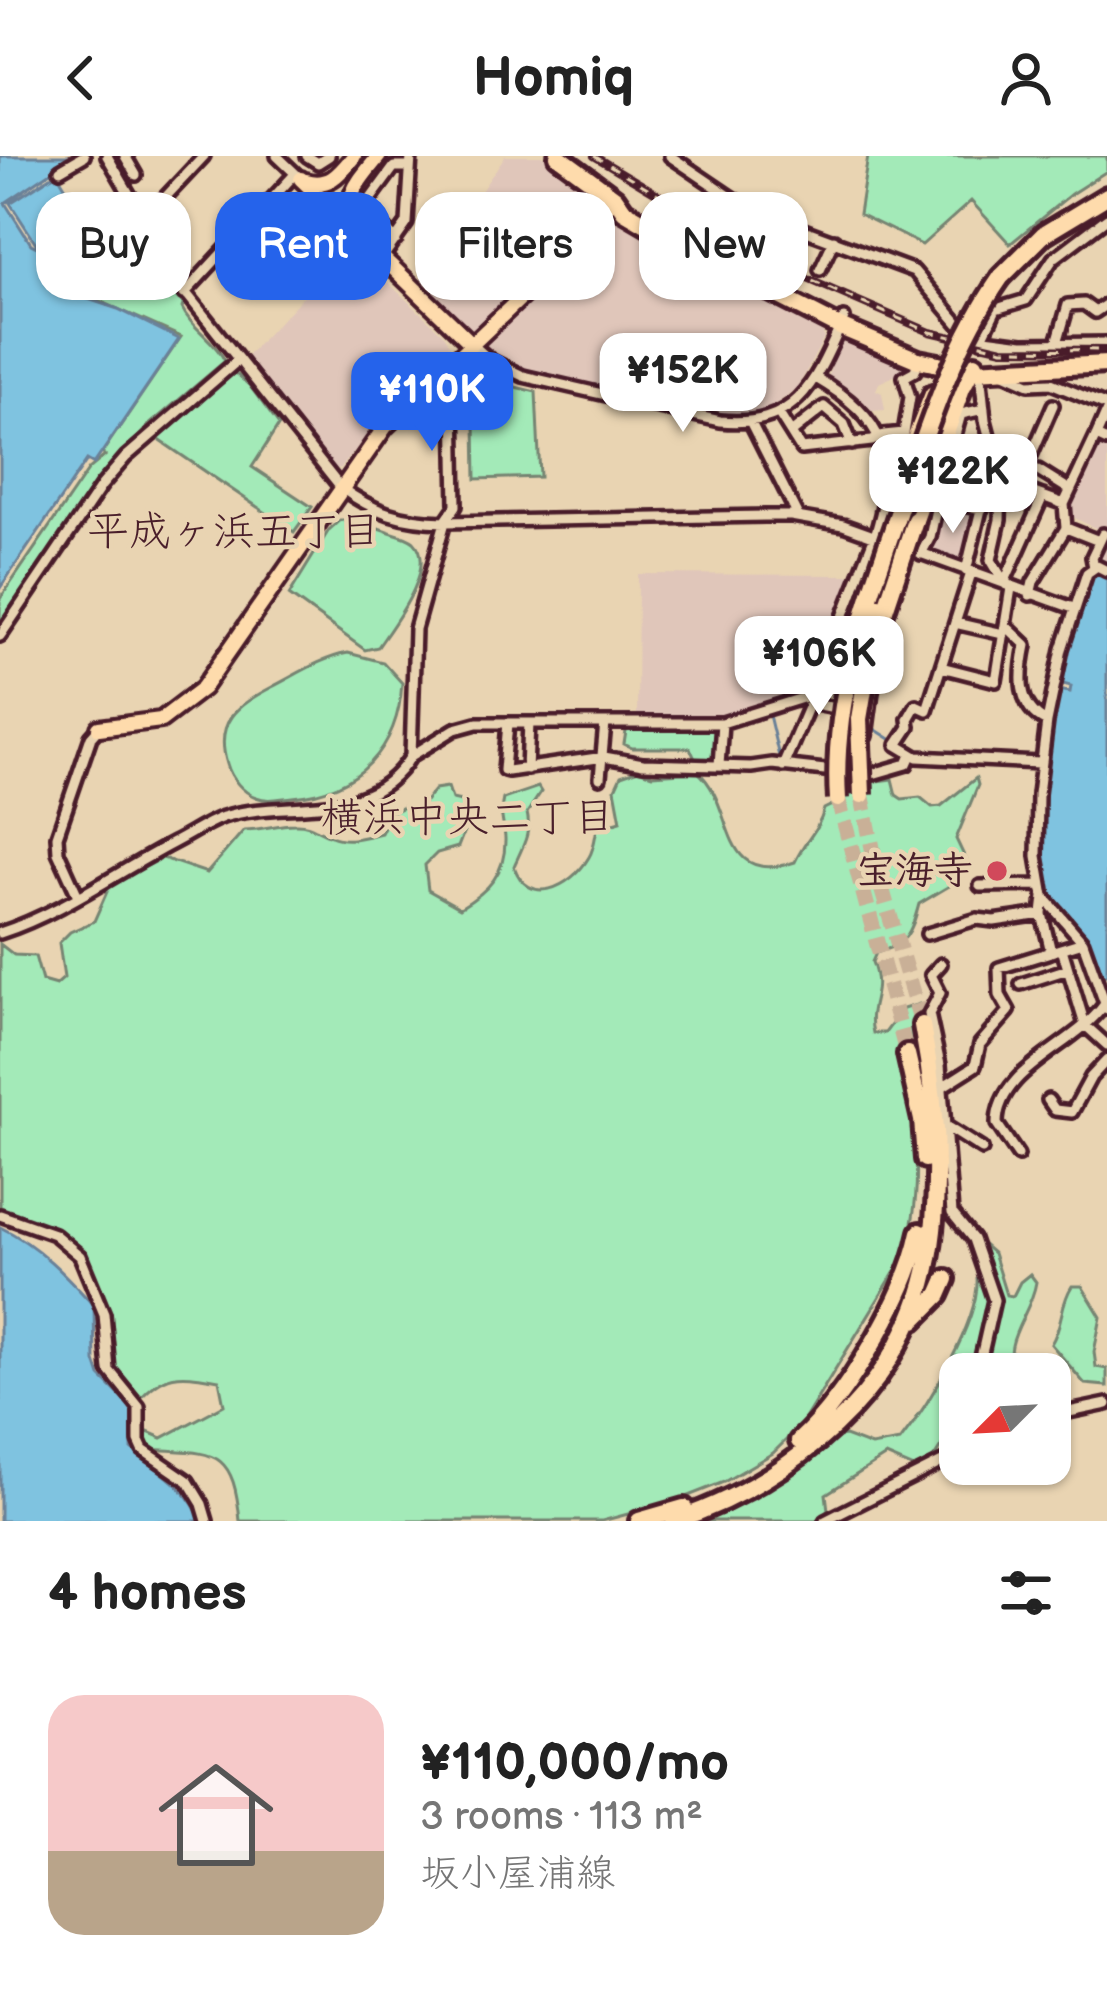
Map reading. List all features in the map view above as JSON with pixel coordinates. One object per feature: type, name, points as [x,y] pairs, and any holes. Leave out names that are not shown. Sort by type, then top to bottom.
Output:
[{"type":"highway","points":[[558,156],[607,192]]},
{"type":"highway","points":[[839,735],[862,622],[960,349],[1005,281],[1044,234],[1107,196]]},
{"type":"highway","points":[[615,198],[625,211],[684,247],[921,361],[1000,369],[1107,360]]},
{"type":"highway","points":[[862,796],[865,670],[890,564],[955,383],[1005,281],[1050,242],[1107,207]]},
{"type":"highway","points":[[842,322],[947,363]]},
{"type":"highway","points":[[976,368],[1107,360]]},
{"type":"highway","points":[[921,361],[934,379],[935,391]]},
{"type":"highway","points":[[838,799],[839,735],[849,649],[868,571],[947,363]]},
{"type":"highway","points":[[861,770],[875,644],[962,388],[976,368]]},
{"type":"highway","points":[[922,1025],[940,1127],[943,1222]]},
{"type":"highway","points":[[639,1521],[719,1494],[776,1461],[815,1426],[857,1367],[906,1278],[921,1231],[925,1151],[907,1054]]},
{"type":"highway","points":[[674,1521],[749,1488],[825,1433],[868,1390],[917,1303],[928,1254],[940,1127]]},
{"type":"highway","points":[[907,1328],[939,1295],[946,1279]]},
{"type":"main road","points":[[298,176],[328,182],[354,156]]},
{"type":"main road","points":[[352,192],[379,156]]},
{"type":"main road","points":[[298,176],[315,192]]},
{"type":"main road","points":[[391,265],[472,344]]},
{"type":"main road","points":[[99,728],[161,720],[203,688],[385,427],[518,300]]},
{"type":"street","points":[[59,170],[84,156]]},
{"type":"street","points":[[107,156],[129,192]]},
{"type":"street","points":[[125,156],[136,175]]},
{"type":"street","points":[[170,192],[204,156]]},
{"type":"street","points":[[191,287],[298,176],[277,156]]},
{"type":"street","points":[[308,156],[318,163],[329,156]]},
{"type":"street","points":[[670,156],[750,209],[914,271],[975,338],[976,368],[1001,491],[991,560],[1007,585]]},
{"type":"street","points":[[391,247],[396,240],[407,224],[410,162],[394,166],[369,201],[371,213],[396,240]]},
{"type":"street","points":[[975,338],[997,309],[1026,300],[1053,259],[1107,218]]},
{"type":"street","points":[[820,269],[834,240]]},
{"type":"street","points":[[189,300],[340,488],[385,514],[445,522],[797,516],[875,536],[1073,608]]},
{"type":"street","points":[[1057,343],[1068,305],[1084,304],[1095,312],[1107,304]]},
{"type":"street","points":[[472,344],[490,360],[523,376],[720,421],[751,423],[779,414],[800,399],[816,378],[842,322]]},
{"type":"street","points":[[975,338],[1107,343]]},
{"type":"street","points":[[0,635],[126,457],[237,361]]},
{"type":"street","points":[[779,414],[801,449],[904,433],[910,397],[904,377],[921,361]]},
{"type":"street","points":[[1000,369],[1030,384],[1051,383],[1107,409],[1101,439],[1064,504],[1066,528],[1030,595]]},
{"type":"street","points":[[783,766],[883,511],[879,438],[862,408],[816,378]]},
{"type":"street","points":[[411,755],[415,629],[445,522],[456,506],[454,401]]},
{"type":"street","points":[[1026,467],[1054,404]]},
{"type":"street","points":[[791,433],[824,407],[844,424],[852,444]]},
{"type":"street","points":[[954,504],[955,435],[961,414],[984,409]]},
{"type":"street","points":[[751,423],[797,516]]},
{"type":"street","points":[[989,440],[982,509],[955,623],[927,710],[916,705],[897,745],[911,755],[1040,763]]},
{"type":"street","points":[[997,465],[1026,467],[1070,490]]},
{"type":"street","points":[[1001,491],[1064,504]]},
{"type":"street","points":[[941,667],[996,681],[1007,585],[1043,496]]},
{"type":"street","points":[[861,770],[884,624],[917,553],[930,537],[938,500],[982,509]]},
{"type":"street","points":[[1066,528],[1101,538],[1092,557],[1094,567],[1073,608],[1047,722],[1040,763],[1037,856],[1042,914],[1068,969],[1085,1024],[1107,1045]]},
{"type":"street","points":[[1094,567],[1107,571]]},
{"type":"street","points":[[955,623],[1004,629],[1026,645],[1018,682],[1034,715],[1047,722]]},
{"type":"street","points":[[0,933],[31,923],[224,817],[322,808],[358,797],[385,782],[411,755],[455,729],[477,723],[722,723],[764,707],[809,700],[820,708],[870,712]]},
{"type":"street","points":[[508,723],[503,770],[604,757],[644,764],[861,770],[907,764],[911,755]]},
{"type":"street","points":[[527,769],[529,723]]},
{"type":"street","points":[[600,778],[605,723]]},
{"type":"street","points":[[719,765],[722,723]]},
{"type":"street","points":[[78,896],[58,852],[57,836],[91,737],[99,728]]},
{"type":"street","points":[[980,886],[1042,891],[1083,941],[1105,1007],[1034,1067],[1021,1071],[1000,1103],[997,1124],[1018,1156]]},
{"type":"street","points":[[927,934],[977,919],[1042,914]]},
{"type":"street","points":[[941,1087],[975,1066],[980,1044],[1009,1011],[1000,995],[999,968],[1083,941]]},
{"type":"street","points":[[941,964],[932,975],[940,993],[929,1014],[941,1087],[940,1127],[952,1214],[973,1239],[994,1300],[982,1353]]},
{"type":"street","points":[[1021,984],[1068,969]]},
{"type":"street","points":[[1048,1100],[1055,1110],[1072,1112],[1091,1077],[1107,1060]]},
{"type":"street","points":[[940,1127],[982,1149]]},
{"type":"street","points":[[0,1215],[54,1234],[80,1256],[104,1314],[110,1370],[139,1407],[139,1442],[143,1450],[188,1481],[207,1521]]},
{"type":"street","points":[[1071,1412],[1107,1404]]},
{"type":"street","points":[[825,1521],[939,1464]]},
{"type":"shaded area","points":[[505,156],[543,156],[588,192],[480,192]]},
{"type":"shaded area","points":[[615,213],[639,227],[639,300],[772,300],[822,327],[824,338],[798,387],[770,409],[750,415],[522,375],[490,358],[432,300],[615,300]]},
{"type":"shaded area","points":[[391,285],[450,346],[404,389],[341,468],[334,469],[243,360],[300,300],[391,300]]},
{"type":"shaded area","points":[[847,339],[907,362],[909,369],[879,383],[876,390],[882,393],[885,410],[873,411],[829,376],[832,358]]},
{"type":"shaded area","points":[[1096,441],[1107,444],[1107,534],[1069,515],[1066,504]]},
{"type":"shaded area","points":[[943,504],[974,510],[977,516],[964,564],[927,549]]},
{"type":"shaded area","points":[[1107,534],[1107,563],[1096,557]]},
{"type":"shaded area","points":[[638,574],[854,575],[808,691],[768,699],[724,716],[637,717]]},
{"type":"green space","points":[[868,156],[1107,156],[1107,171],[1010,244],[971,201],[922,245],[859,214]]},
{"type":"green space","points":[[98,300],[182,300],[186,315],[225,361],[149,425],[114,463],[0,627],[0,599],[89,469],[105,456],[102,453],[181,337]]},
{"type":"green space","points":[[474,365],[511,386],[536,392],[540,477],[476,479]]},
{"type":"green space","points":[[235,373],[279,425],[252,467],[312,507],[294,532],[152,435],[219,378]]},
{"type":"green space","points":[[340,520],[404,537],[420,553],[421,566],[411,596],[378,647],[365,650],[289,595]]},
{"type":"green space","points":[[348,653],[383,662],[402,683],[393,728],[383,746],[355,776],[337,786],[270,799],[246,792],[231,774],[224,749],[231,717],[272,687]]},
{"type":"green space","points":[[720,724],[717,763],[696,761],[690,748],[624,744],[627,725]]},
{"type":"green space","points":[[638,770],[652,775],[698,772],[710,786],[740,854],[752,864],[770,867],[795,862],[824,809],[844,790],[855,793],[869,782],[892,779],[896,795],[920,797],[932,807],[941,806],[976,778],[978,785],[956,839],[966,860],[961,879],[919,904],[906,936],[876,953],[872,962],[877,983],[873,1033],[885,1033],[903,1009],[919,1004],[925,1016],[911,1024],[915,1043],[898,1054],[916,1157],[914,1208],[902,1260],[801,1425],[773,1453],[724,1482],[602,1521],[240,1521],[232,1478],[216,1458],[148,1449],[142,1441],[143,1430],[162,1438],[224,1405],[219,1380],[167,1378],[139,1400],[110,1359],[108,1312],[84,1253],[60,1231],[0,1207],[0,944],[14,955],[35,956],[42,981],[56,985],[64,978],[59,943],[94,921],[110,885],[163,858],[207,873],[244,830],[288,824],[343,839],[369,836],[381,833],[391,812],[406,806],[417,811],[435,789],[448,787],[452,799],[466,802],[471,814],[458,847],[437,853],[425,865],[428,890],[460,908],[487,888],[505,851],[503,799],[538,787],[541,792],[527,813],[527,833],[514,866],[529,887],[550,889],[581,868],[597,828],[621,821],[615,789],[621,776]]},
{"type":"green space","points":[[980,1242],[993,1253],[1006,1295],[1013,1296],[1030,1274],[1036,1282],[1011,1353],[987,1353],[999,1300]]},
{"type":"green space","points":[[982,1275],[990,1308],[981,1353],[954,1353],[970,1316],[977,1278]]},
{"type":"green space","points":[[1072,1286],[1082,1286],[1101,1317],[1094,1352],[1096,1367],[1107,1369],[1107,1386],[1085,1384],[1071,1368],[1071,1353],[1059,1353],[1051,1344]]},
{"type":"green space","points":[[939,1381],[939,1450],[931,1462],[916,1469],[886,1456],[826,1494],[828,1510],[819,1521],[693,1521],[784,1476],[830,1438],[845,1436],[871,1446],[900,1441]]},
{"type":"water","points":[[0,156],[75,156],[5,203],[36,246],[36,300],[91,300],[179,339],[94,464],[87,460],[0,588]]},
{"type":"water","points":[[57,173],[69,192],[36,192],[36,243],[10,203]]},
{"type":"water","points":[[1100,573],[1107,577],[1107,975],[1099,975],[1087,937],[1051,896],[1045,882],[1043,807],[1058,690],[1070,692],[1071,686],[1059,683],[1090,578]]},
{"type":"water","points":[[0,1227],[39,1252],[94,1306],[95,1361],[100,1376],[132,1408],[132,1449],[181,1489],[201,1521],[0,1521]]},
{"type":"waterway","points":[[769,715],[780,761]]},
{"type":"waterway","points":[[873,728],[895,742]]},
{"type":"tunnel","points":[[862,795],[878,876],[922,1025]]},
{"type":"tunnel","points":[[838,799],[907,1054]]},
{"type":"railway","points":[[594,156],[780,267],[930,332],[1003,349],[1107,350]]},
{"type":"place","name":"宝海寺","points":[[997,871]]},
{"type":"district","name":"平成ヶ浜五丁目","points":[[234,532]]},
{"type":"district","name":"横浜中央二丁目","points":[[468,818]]}]
